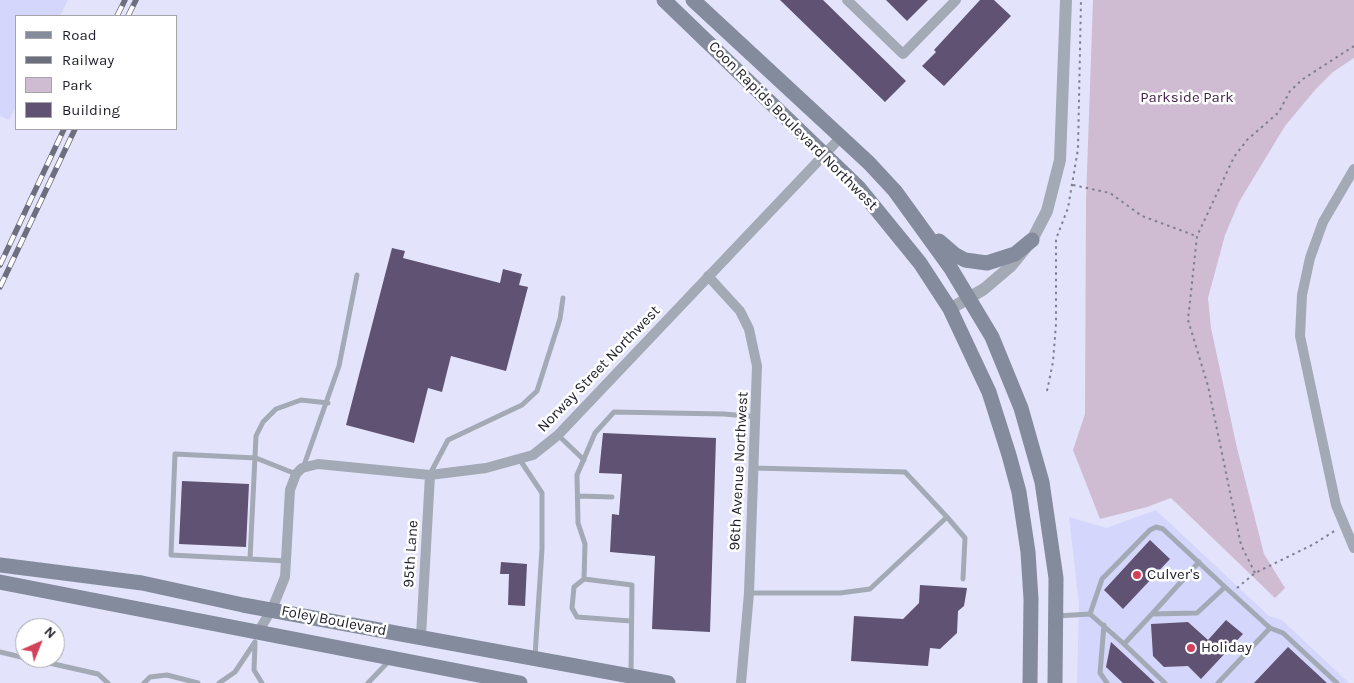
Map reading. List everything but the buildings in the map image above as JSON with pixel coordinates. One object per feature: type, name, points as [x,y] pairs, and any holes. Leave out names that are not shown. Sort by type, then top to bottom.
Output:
[{"type":"main road","name":"Coon Rapids Boulevard Northwest","points":[[664,0],[859,188],[901,237],[950,309],[988,392],[1019,492],[1025,530],[1031,599],[1030,683]]},
{"type":"main road","name":"Coon Rapids Boulevard Northwest","points":[[693,0],[869,163],[907,208],[970,297],[992,337],[1009,376],[1033,447],[1042,482],[1056,578],[1055,683]]},
{"type":"main road","points":[[907,208],[954,254],[965,260],[988,263],[1015,254],[1032,240]]},
{"type":"main road","name":"Foley Boulevard","points":[[0,565],[142,583],[668,683]]},
{"type":"main road","name":"Foley Boulevard","points":[[0,582],[256,637],[391,659],[480,679],[520,683]]},
{"type":"street","points":[[847,0],[903,54],[956,0]]},
{"type":"street","points":[[950,309],[1004,273],[1032,240],[1047,211],[1060,160],[1066,0]]},
{"type":"street","name":"Norway Street Northwest","points":[[299,471],[318,464],[430,474],[486,468],[520,460],[546,447],[841,136]]},
{"type":"street","points":[[1354,169],[1323,222],[1310,258],[1302,295],[1300,336],[1336,505],[1354,548]]},
{"type":"street","name":"96th Avenue Northwest","points":[[708,276],[730,298],[749,329],[757,366],[757,417],[753,468],[749,593],[741,683]]},
{"type":"street","points":[[256,637],[272,609],[285,576],[290,490],[299,471]]},
{"type":"street","name":"95th Lane","points":[[421,636],[430,474]]},
{"type":"lane","points":[[286,561],[171,555],[175,454],[256,458],[299,471],[328,403],[340,366],[357,275]]},
{"type":"lane","points":[[430,474],[448,440],[522,405],[537,391],[560,319],[563,298]]},
{"type":"lane","points":[[250,559],[256,436],[263,422],[276,409],[301,400],[328,403]]},
{"type":"lane","points":[[584,580],[585,544],[578,523],[579,496],[577,475],[595,433],[614,412],[724,414],[757,417]]},
{"type":"lane","points":[[558,435],[584,460]]},
{"type":"lane","points":[[520,460],[542,493],[542,550],[535,659]]},
{"type":"lane","points":[[753,468],[905,472],[965,538],[963,579]]},
{"type":"lane","points":[[579,496],[612,497]]},
{"type":"lane","points":[[749,593],[840,593],[870,589],[947,517]]},
{"type":"lane","points":[[1090,614],[1102,580],[1150,530],[1156,527],[1163,529],[1270,628],[1283,633],[1336,683]]},
{"type":"lane","points":[[1124,644],[1199,562]]},
{"type":"lane","points":[[631,621],[576,617],[572,608],[574,586],[584,580],[632,585],[631,676]]},
{"type":"lane","points":[[1152,614],[1197,613],[1225,587]]},
{"type":"lane","points":[[1057,616],[1090,614],[1165,683]]},
{"type":"lane","points":[[1104,625],[1100,673],[1107,683]]},
{"type":"lane","points":[[1218,683],[1270,628]]},
{"type":"lane","points":[[219,683],[235,672],[256,637]]},
{"type":"lane","points":[[256,637],[254,670],[262,683]]},
{"type":"lane","points":[[0,652],[15,655]]},
{"type":"lane","points":[[368,683],[391,659]]},
{"type":"lane","points":[[65,667],[98,674],[108,683]]},
{"type":"lane","points":[[144,683],[150,677],[167,675],[198,683]]},
{"type":"path","points":[[1047,391],[1053,362],[1056,324],[1056,239],[1073,185],[1079,114],[1081,0]]},
{"type":"path","points":[[1255,573],[1241,545],[1208,386],[1188,320],[1197,236],[1234,157],[1247,140],[1279,112],[1290,90],[1303,79],[1354,46]]},
{"type":"path","points":[[1073,185],[1110,193],[1142,216],[1197,236]]},
{"type":"path","points":[[1232,593],[1255,573],[1314,544],[1345,526]]},
{"type":"shaded area","points":[[0,0],[68,0],[60,15],[15,15],[15,108],[9,120],[0,116]]},
{"type":"shaded area","points":[[1156,510],[1269,616],[1282,620],[1349,683],[1077,683],[1079,604],[1069,517],[1106,528]]},
{"type":"green space","name":"Parkside Park","points":[[1093,0],[1354,0],[1354,58],[1333,72],[1285,126],[1239,202],[1225,235],[1208,298],[1211,328],[1237,448],[1264,554],[1285,588],[1275,598],[1171,498],[1147,507],[1100,519],[1073,450],[1085,414],[1086,200]]},
{"type":"railway","points":[[118,15],[125,0]]},
{"type":"railway","points":[[128,15],[136,0]]},
{"type":"railway","points":[[0,265],[64,130]]},
{"type":"railway","points":[[0,287],[75,130]]},
{"type":"place","name":"Culver's","points":[[1137,575]]},
{"type":"place","name":"Holiday","points":[[1191,648]]}]
